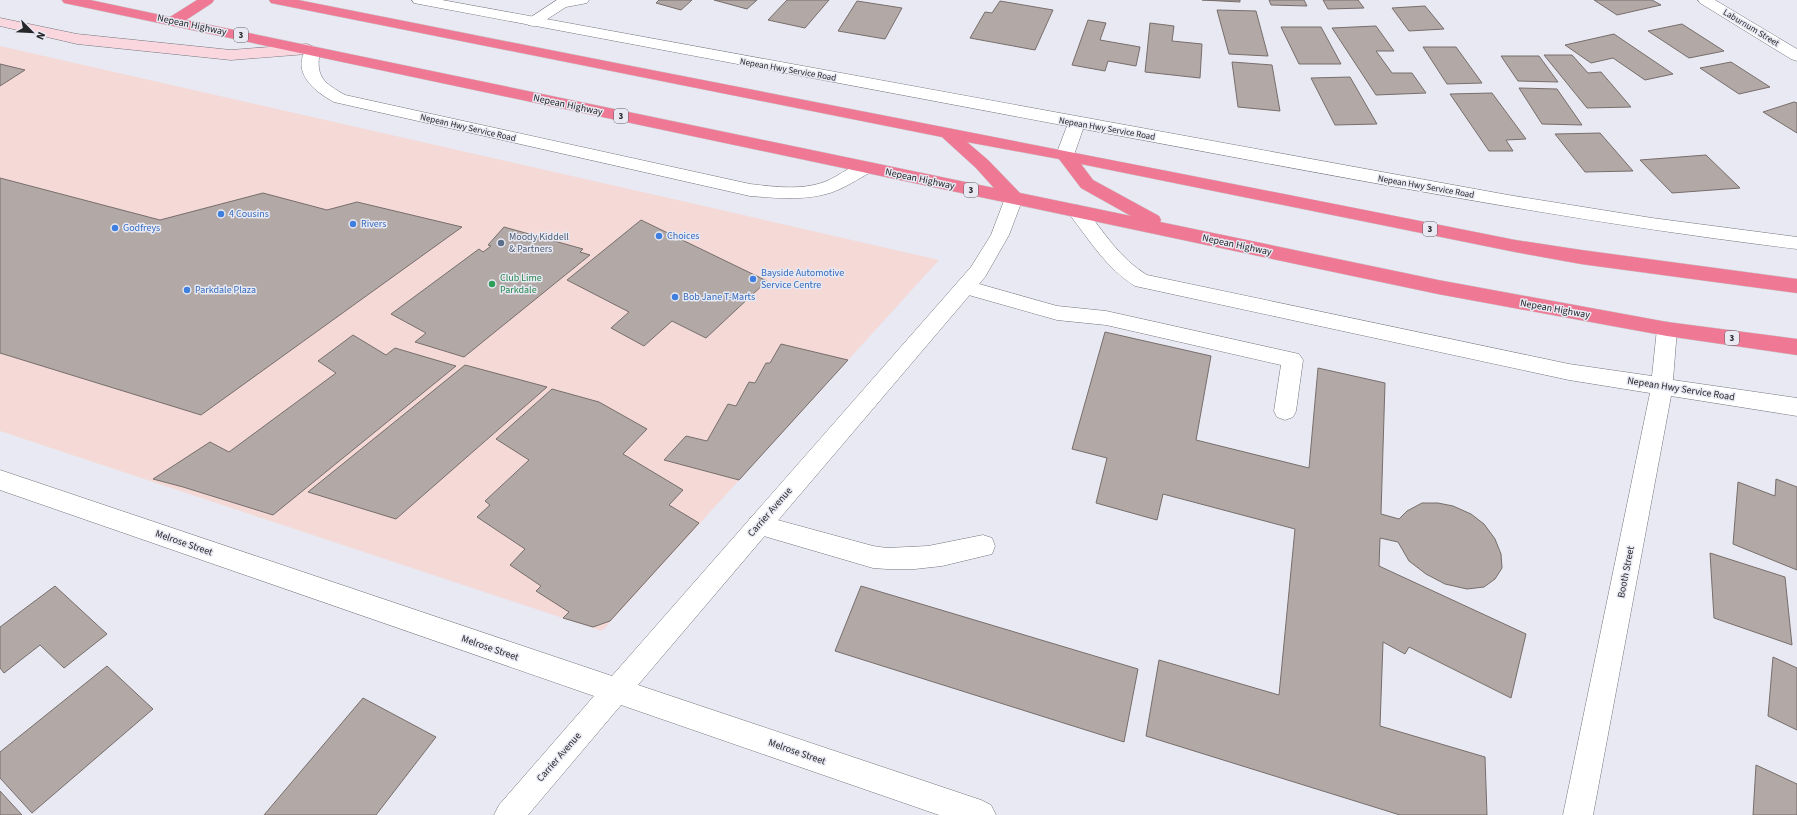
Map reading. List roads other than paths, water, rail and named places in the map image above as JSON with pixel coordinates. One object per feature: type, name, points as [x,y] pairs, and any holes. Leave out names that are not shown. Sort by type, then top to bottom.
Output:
[{"type":"highway","name":"Nepean Highway","points":[[69,0],[1446,289],[1667,328],[1797,347]]},
{"type":"highway","points":[[174,21],[207,0]]},
{"type":"highway","name":"3","points":[[276,0],[948,134],[1065,155],[1515,246],[1581,257],[1797,286]]},
{"type":"highway","points":[[948,134],[982,164],[1014,198]]},
{"type":"highway","points":[[1065,155],[1087,184],[1174,232]]},
{"type":"main road","points":[[0,22],[76,39],[231,55],[310,50]]},
{"type":"street","name":"Nepean Hwy Service Road","points":[[419,0],[1437,189],[1590,215],[1744,238],[1797,243]]},
{"type":"street","points":[[533,22],[562,3],[582,0]]},
{"type":"street","name":"Laburnum Street","points":[[1705,0],[1797,56]]},
{"type":"street","name":"Nepean Hwy Service Road","points":[[310,50],[310,70],[315,80],[327,92],[340,99],[750,190],[786,193],[823,189],[842,181],[865,168]]},
{"type":"street","points":[[1065,155],[1077,123]]},
{"type":"street","name":"Carrier Avenue","points":[[509,815],[978,272],[994,246],[1014,198]]},
{"type":"street","name":"Nepean Hwy Service Road","points":[[1077,211],[1118,263],[1133,277],[1142,281],[1569,372],[1797,406]]},
{"type":"street","points":[[965,287],[1057,312],[1106,318],[1292,360],[1285,411]]},
{"type":"street","name":"Booth Street","points":[[1578,815],[1662,386],[1667,328]]},
{"type":"street","name":"Melrose Street","points":[[0,480],[980,815]]},
{"type":"street","points":[[759,525],[873,557],[914,559],[951,554],[983,546]]},
{"type":"place","name":"4 Cousins","points":[[221,214]]},
{"type":"place","name":"Rivers","points":[[353,224]]},
{"type":"place","name":"Godfreys","points":[[115,228]]},
{"type":"place","name":"Choices","points":[[659,236]]},
{"type":"place","name":"Moody Kiddell & Partners","points":[[501,243]]},
{"type":"place","name":"Bayside Automotive Service Centre","points":[[753,279]]},
{"type":"place","name":"Club Lime Parkdale","points":[[492,284]]},
{"type":"place","name":"Parkdale Plaza","points":[[187,290]]},
{"type":"place","name":"Bob Jane T-Marts","points":[[675,297]]}]
